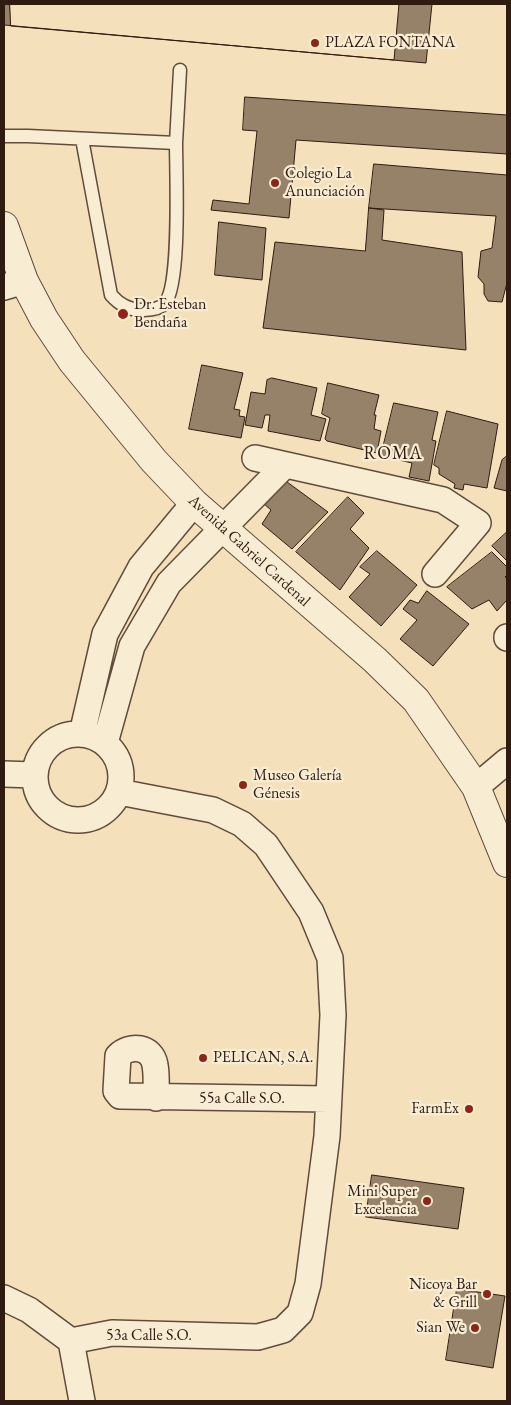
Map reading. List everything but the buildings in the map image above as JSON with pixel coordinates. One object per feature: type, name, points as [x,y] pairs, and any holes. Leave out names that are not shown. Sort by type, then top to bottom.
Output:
[{"type":"street","name":"Avenida Gabriel Cardenal","points":[[4,226],[14,284],[44,319],[72,361],[154,461],[194,504],[375,660],[416,700],[476,787],[507,862]]},
{"type":"street","points":[[255,458],[443,500],[478,524],[435,574]]},
{"type":"street","points":[[105,743],[132,646],[169,583],[284,466]]},
{"type":"street","points":[[82,734],[105,634],[141,567],[194,504]]},
{"type":"street","points":[[82,734],[105,743],[118,761],[121,774],[119,792],[108,809],[81,821],[57,816],[44,805],[37,793],[34,775],[38,759],[49,744],[60,738],[82,734]]},
{"type":"street","points":[[476,787],[507,760]]},
{"type":"street","points":[[4,774],[34,775]]},
{"type":"street","points":[[119,792],[213,810],[242,824],[266,845],[311,912],[330,958],[334,1015],[328,1099]]},
{"type":"street","name":"55a Calle S.O.","points":[[156,1098],[328,1099]]},
{"type":"street","name":"53a Calle S.O.","points":[[71,1341],[112,1333],[258,1337],[283,1330],[300,1313],[308,1284],[326,1136],[328,1099]]},
{"type":"street","points":[[4,1298],[29,1310],[71,1341],[82,1401]]},
{"type":"lane","points":[[82,139],[110,294],[118,303],[140,310],[153,310],[164,304],[171,291],[174,266],[176,143],[180,70]]},
{"type":"lane","points":[[4,136],[176,143]]},
{"type":"place","name":"PLAZA FONTANA","points":[[315,43]]},
{"type":"place","name":"Colegio La Anunciación","points":[[275,183]]},
{"type":"place","name":"Dr. Esteban Bendaña","points":[[123,314]]},
{"type":"place","name":"Museo Galería Génesis","points":[[243,785]]},
{"type":"place","name":"PELICAN, S.A.","points":[[203,1058]]},
{"type":"place","name":"FarmEx","points":[[469,1109]]},
{"type":"place","name":"Mini Super Excelencia","points":[[427,1201]]},
{"type":"place","name":"Nicoya Bar & Grill","points":[[487,1294]]},
{"type":"place","name":"Sian We","points":[[475,1328]]},
{"type":"district","name":"ROMA","points":[[393,454]]}]
